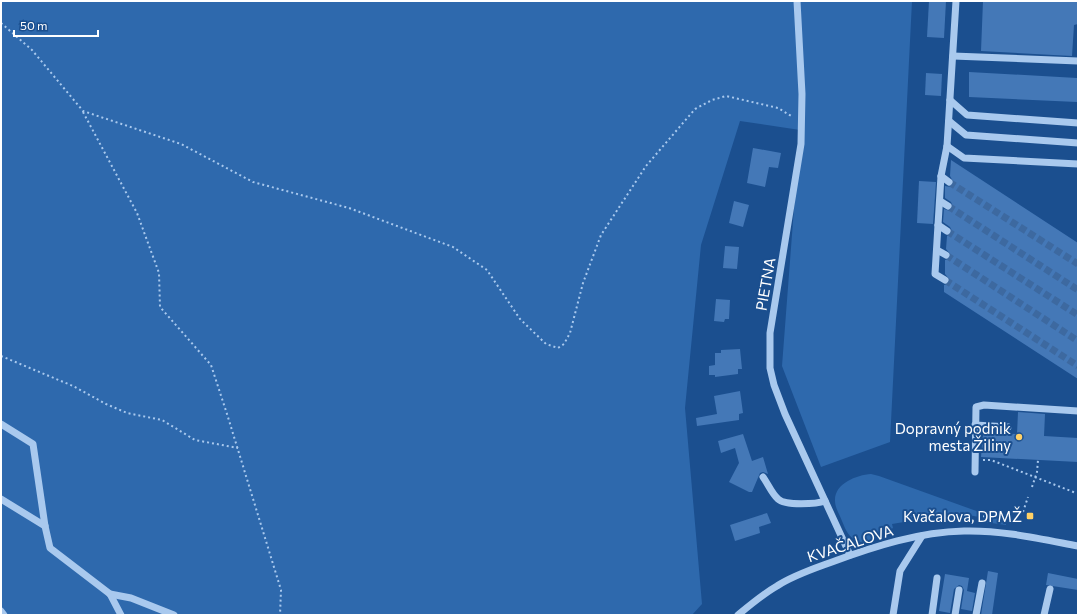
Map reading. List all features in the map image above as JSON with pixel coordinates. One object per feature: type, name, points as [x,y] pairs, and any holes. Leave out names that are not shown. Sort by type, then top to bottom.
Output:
[{"type":"street","name":"PIETNA","points":[[797,1],[802,123],[798,164],[772,313],[769,350],[774,385],[785,414],[850,555]]},
{"type":"street","points":[[945,280],[935,274],[941,176],[948,146],[956,1]]},
{"type":"street","points":[[953,56],[1078,61]]},
{"type":"street","points":[[950,100],[967,115],[1078,123]]},
{"type":"street","points":[[949,121],[966,135],[1078,143]]},
{"type":"street","points":[[948,146],[964,158],[1078,164]]},
{"type":"street","points":[[941,176],[949,182]]},
{"type":"street","points":[[940,201],[948,206]]},
{"type":"street","points":[[938,225],[947,231]]},
{"type":"street","points":[[937,250],[946,256]]},
{"type":"street","points":[[975,472],[976,407],[984,405],[1078,411]]},
{"type":"street","points":[[1,424],[34,444],[44,526],[50,548],[110,594],[121,615]]},
{"type":"street","points":[[975,425],[1008,427]]},
{"type":"street","points":[[763,477],[778,499],[784,502],[819,503],[825,501]]},
{"type":"street","points":[[1,499],[44,526]]},
{"type":"street","name":"KVAČALOVA","points":[[738,615],[763,595],[786,580],[850,555],[884,544],[922,536],[946,532],[980,532],[1029,537],[1078,546]]},
{"type":"street","points":[[893,615],[900,570],[922,536]]},
{"type":"street","points":[[932,615],[937,578]]},
{"type":"street","points":[[976,615],[982,583]]},
{"type":"street","points":[[1044,615],[1050,589]]},
{"type":"street","points":[[955,615],[960,590]]},
{"type":"street","points":[[110,594],[131,598],[174,615]]},
{"type":"street","points":[[1,611],[4,615]]},
{"type":"path","points":[[1,23],[32,50],[83,110],[137,213],[159,273],[160,307],[211,365],[281,590],[280,615]]},
{"type":"path","points":[[83,110],[181,144],[253,182],[349,208],[453,246],[487,270],[520,319],[546,344],[558,348],[564,344],[570,333],[583,283],[600,235],[646,166],[695,109],[712,100],[726,96],[778,108],[802,123]]},
{"type":"path","points":[[1,356],[73,386],[106,404],[127,413],[162,420],[195,440],[238,448]]},
{"type":"path","points":[[975,460],[991,460],[1076,493]]},
{"type":"path","points":[[1032,487],[1038,460]]},
{"type":"path","points":[[1023,512],[1028,497]]},
{"type":"path","points":[[982,522],[984,514]]},
{"type":"shaded area","points":[[1,1],[912,1],[890,442],[821,467],[782,366],[800,130],[740,121],[701,245],[685,408],[702,604],[692,615],[1,615]]},
{"type":"shaded area","points":[[871,474],[982,513],[979,517],[958,513],[892,524],[893,528],[869,541],[859,542],[848,534],[845,528],[836,506],[836,495],[842,485],[853,478]]},
{"type":"shaded area","points":[[987,514],[1006,521],[1006,525],[984,522]]},
{"type":"building","points":[[929,1],[946,1],[944,38],[927,37]]},
{"type":"building","points":[[983,1],[1078,1],[1078,24],[1074,25],[1072,56],[981,51]]},
{"type":"building","points":[[969,72],[1077,78],[1077,102],[969,97]]},
{"type":"building","points":[[926,73],[942,74],[941,96],[925,95]]},
{"type":"building","points":[[753,148],[781,153],[778,168],[769,167],[765,187],[747,183]]},
{"type":"building","points":[[951,160],[1078,243],[1078,379],[944,292],[944,285],[948,284],[950,280],[945,274],[945,260],[949,259],[951,255],[946,249],[947,236],[951,234],[952,231],[950,227],[943,222],[944,209],[950,211],[953,207],[951,202],[945,198],[945,186],[951,187],[954,183],[950,176]]},
{"type":"building","points":[[919,181],[936,182],[933,224],[917,223]]},
{"type":"building","points":[[734,201],[749,205],[743,227],[729,223]]},
{"type":"building","points":[[725,246],[739,247],[737,269],[723,268]]},
{"type":"building","points":[[716,299],[730,300],[729,319],[725,319],[724,322],[714,321]]},
{"type":"building","points":[[740,349],[742,369],[738,369],[738,374],[715,377],[715,375],[709,375],[709,366],[715,365],[715,353],[721,353],[721,350]]},
{"type":"building","points":[[740,391],[743,413],[739,414],[739,420],[697,426],[696,418],[717,414],[714,396]]},
{"type":"building","name":"Dopravný podnik mesta Žiliny","points":[[1018,412],[1045,414],[1044,436],[1078,438],[1078,462],[981,457],[983,433],[1017,434]]},
{"type":"building","points":[[743,434],[752,461],[763,457],[768,474],[763,472],[760,473],[752,492],[729,482],[739,463],[735,448],[721,453],[718,441]]},
{"type":"building","points":[[767,513],[771,523],[759,527],[760,533],[735,541],[730,525]]},
{"type":"building","points":[[988,571],[998,573],[992,615],[981,615]]},
{"type":"building","points":[[1048,573],[1078,579],[1078,590],[1046,585]]},
{"type":"building","points":[[945,574],[969,578],[967,591],[975,593],[972,611],[961,609],[964,590],[962,586],[959,585],[954,589],[950,613],[939,611]]},
{"type":"tunnel","points":[[949,182],[1078,264]]},
{"type":"tunnel","points":[[948,206],[1078,290]]},
{"type":"tunnel","points":[[947,231],[1078,315]]},
{"type":"tunnel","points":[[946,255],[1078,341]]},
{"type":"tunnel","points":[[945,280],[1078,366]]},
{"type":"place","name":"Dopravný podnik mesta Žiliny","points":[[1019,437]]},
{"type":"place","name":"Kvačalova, DPMŽ","points":[[1030,516]]}]
